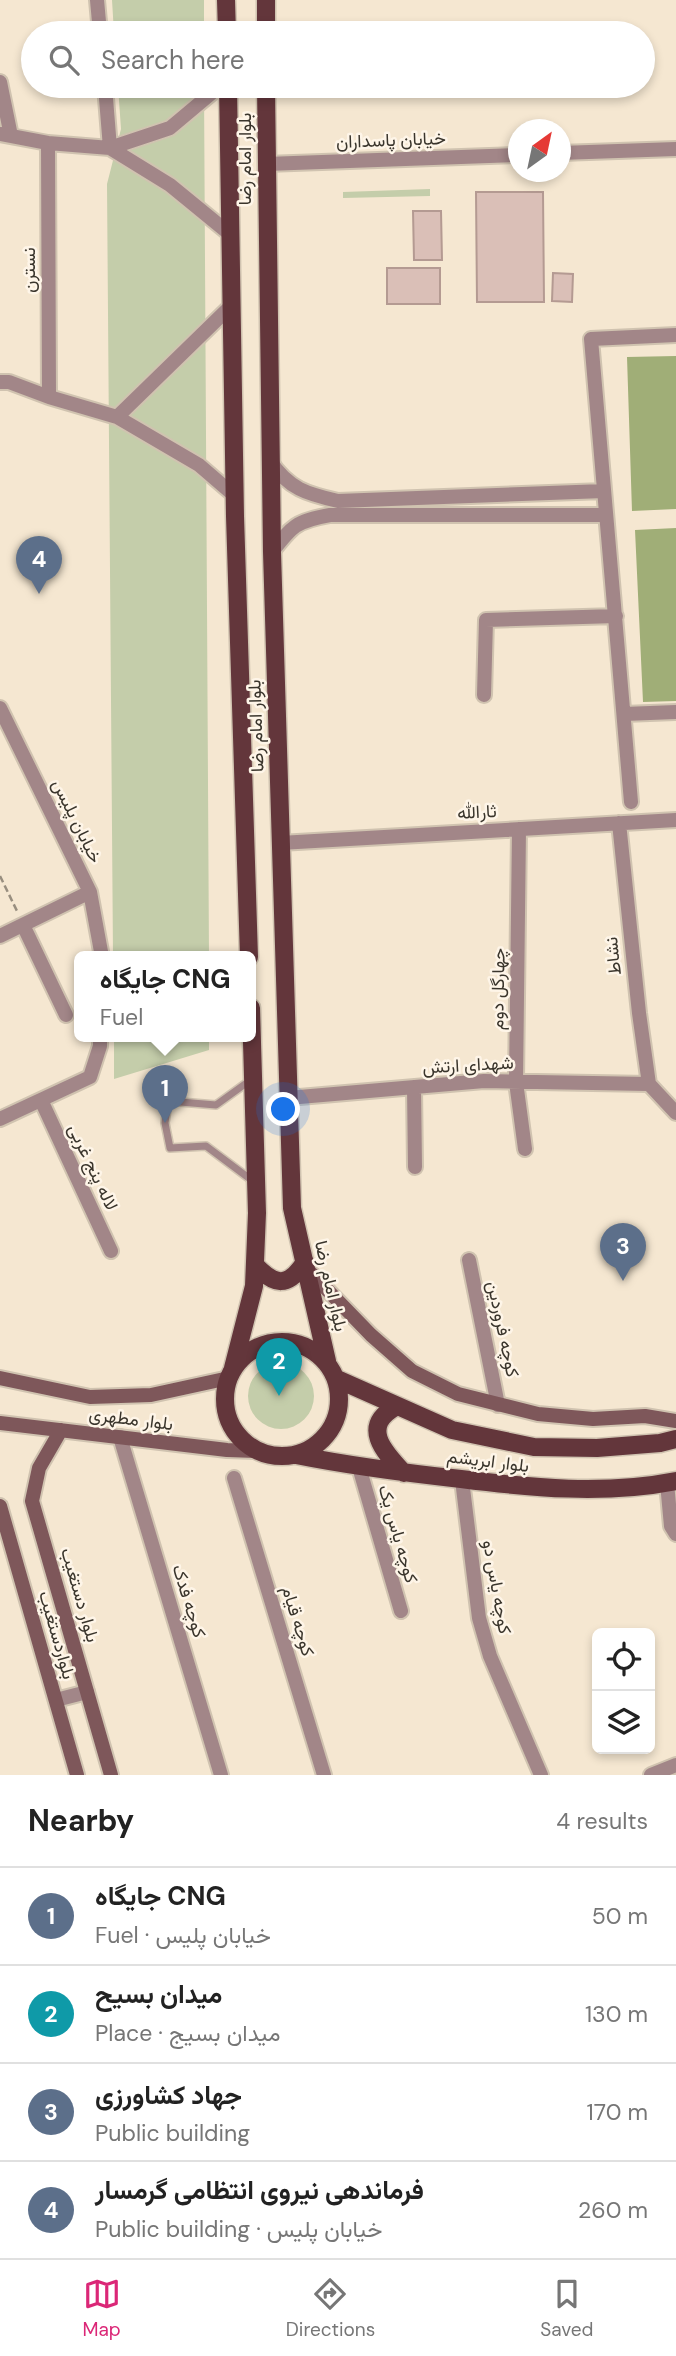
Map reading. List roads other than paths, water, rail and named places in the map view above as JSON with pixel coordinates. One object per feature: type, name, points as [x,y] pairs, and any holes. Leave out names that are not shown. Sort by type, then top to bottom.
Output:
[{"type":"main road","points":[[226,0],[227,21]]},
{"type":"main road","points":[[266,0],[266,21]]},
{"type":"main road","name":"بلوار امام رضا","points":[[229,98],[235,496],[249,951]]},
{"type":"main road","name":"بلوار امام رضا","points":[[266,98],[272,552],[292,1208],[327,1361]]},
{"type":"main road","points":[[231,1373],[245,1355],[260,1345],[278,1341],[296,1342],[313,1349],[327,1361],[337,1379],[340,1398],[337,1417],[328,1434],[314,1447],[296,1455],[277,1456],[258,1451],[242,1440],[230,1424],[225,1406],[226,1386],[254,1286],[256,1184],[252,1042]]},
{"type":"main road","points":[[255,1265],[272,1280],[281,1282],[306,1265],[371,1335],[412,1371],[458,1394],[538,1414],[579,1418],[645,1416],[676,1421]]},
{"type":"main road","name":"بلوار مطهری","points":[[0,1378],[90,1397],[150,1395],[231,1373]]},
{"type":"main road","name":"بلوار ابریشم","points":[[337,1379],[452,1430],[534,1447],[597,1448],[660,1443],[676,1439]]},
{"type":"main road","points":[[397,1406],[385,1412],[379,1423],[377,1439],[383,1450],[404,1473]]},
{"type":"main road","name":"بلوار مطهری","points":[[0,1423],[227,1450],[258,1451]]},
{"type":"main road","name":"بلوار دستغیب","points":[[61,1430],[39,1468],[32,1501],[111,1775]]},
{"type":"main road","name":"بلوار ابریشم","points":[[296,1455],[359,1467],[531,1488],[600,1489],[671,1482]]},
{"type":"main road","name":"بلواردستغیب","points":[[0,1506],[77,1775]]},
{"type":"street","points":[[97,0],[99,21]]},
{"type":"street","points":[[0,82],[6,135],[48,144],[110,148],[170,128],[206,98]]},
{"type":"street","points":[[106,98],[110,148]]},
{"type":"street","name":"نسترن","points":[[48,144],[49,397]]},
{"type":"street","points":[[110,148],[170,185],[231,235]]},
{"type":"street","points":[[571,153],[676,149]]},
{"type":"street","name":"خیابان پاسداران","points":[[266,164],[508,155]]},
{"type":"street","points":[[117,417],[232,305]]},
{"type":"street","points":[[631,802],[591,339],[676,335]]},
{"type":"street","points":[[0,382],[9,382],[117,417],[199,465],[235,496]]},
{"type":"street","points":[[270,461],[286,481],[311,494],[338,501],[380,507],[606,515]]},
{"type":"street","points":[[272,552],[285,535],[303,520],[330,515],[380,507],[604,491]]},
{"type":"street","points":[[484,695],[486,620],[615,616]]},
{"type":"street","name":"خیابان پلیس","points":[[0,708],[90,892],[101,951]]},
{"type":"street","points":[[624,714],[676,712]]},
{"type":"street","name":"ثارالله","points":[[280,843],[676,820]]},
{"type":"street","name":"نشاط","points":[[619,823],[649,1084]]},
{"type":"street","name":"چهارگل دوم","points":[[519,829],[516,1082],[524,1149]]},
{"type":"street","points":[[0,936],[90,892]]},
{"type":"street","points":[[23,925],[66,1015]]},
{"type":"street","points":[[0,1119],[90,1077],[100,1042]]},
{"type":"street","name":"شهدای ارتش","points":[[288,1098],[485,1081],[649,1084]]},
{"type":"street","points":[[649,1084],[676,1113]]},
{"type":"street","points":[[414,1087],[415,1167]]},
{"type":"street","name":"لاله پنج غربی","points":[[41,1100],[111,1251]]},
{"type":"street","name":"کوچه فروردین","points":[[469,1260],[498,1405]]},
{"type":"street","name":"کوچه فدک","points":[[120,1437],[221,1775]]},
{"type":"street","name":"کوچه یاس یک","points":[[359,1467],[401,1611]]},
{"type":"street","name":"کوچه قیام","points":[[234,1478],[324,1775]]},
{"type":"street","name":"کوچه یاس دو","points":[[462,1480],[479,1618],[490,1656],[541,1775]]},
{"type":"street","points":[[671,1482],[671,1526],[676,1534]]},
{"type":"street","points":[[56,1700],[87,1692]]},
{"type":"street","points":[[652,1775],[676,1765]]},
{"type":"lane","points":[[253,1079],[216,1105],[169,1101],[165,1124],[170,1148],[206,1146],[256,1184]]},
{"type":"place","name":"فرماندهی نیروی انتظامی گرمسار","points":[[39,594]]},
{"type":"place","name":"جایگاه CNG","points":[[165,1123]]},
{"type":"place","name":"جهاد کشاورزی","points":[[623,1281]]},
{"type":"place","name":"میدان بسیح","points":[[279,1396]]}]
